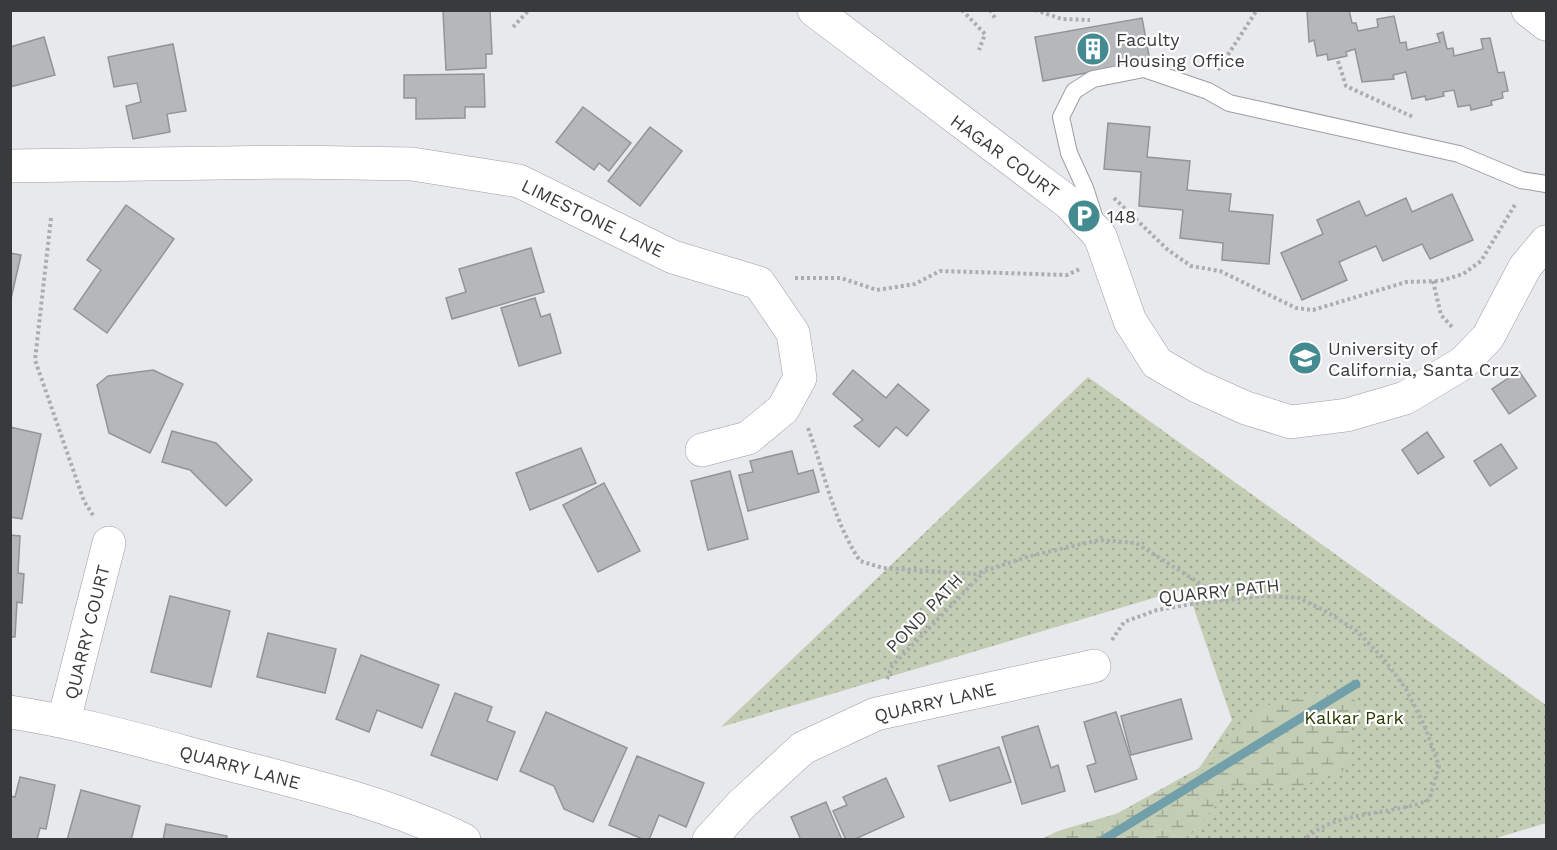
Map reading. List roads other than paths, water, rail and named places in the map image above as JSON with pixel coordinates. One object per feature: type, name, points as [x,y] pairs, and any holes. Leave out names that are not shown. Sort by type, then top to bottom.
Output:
[{"type":"street","name":"HAGAR COURT","points":[[814,10],[1069,203],[1104,247],[1130,321],[1157,363],[1197,386],[1246,408],[1291,422],[1347,415],[1405,398],[1462,363],[1483,341],[1525,267],[1546,242]]},
{"type":"street","points":[[1528,10],[1546,24]]},
{"type":"street","name":"LIMESTONE LANE","points":[[10,166],[290,162],[412,164],[519,181],[673,257],[759,283],[793,333],[800,378],[783,409],[748,438],[702,450]]},
{"type":"street","name":"QUARRY COURT","points":[[64,720],[110,543]]},
{"type":"street","name":"QUARRY LANE","points":[[709,840],[741,805],[803,748],[876,714],[1094,666]]},
{"type":"street","name":"QUARRY LANE","points":[[10,712],[64,720],[363,799],[420,818],[464,840]]},
{"type":"lane","points":[[1104,247],[1085,188],[1069,153],[1061,117],[1074,91],[1093,79],[1144,69],[1208,91],[1229,103],[1459,154],[1521,180],[1546,184]]},
{"type":"waterway","points":[[1103,840],[1356,684]]},
{"type":"place","name":"Faculty Housing Office","points":[[1093,49]]},
{"type":"place","name":"148","points":[[1084,216]]},
{"type":"place","name":"University of California, Santa Cruz","points":[[1305,358]]},
{"type":"park label","name":"Kalkar Park","points":[[1354,717]]}]
